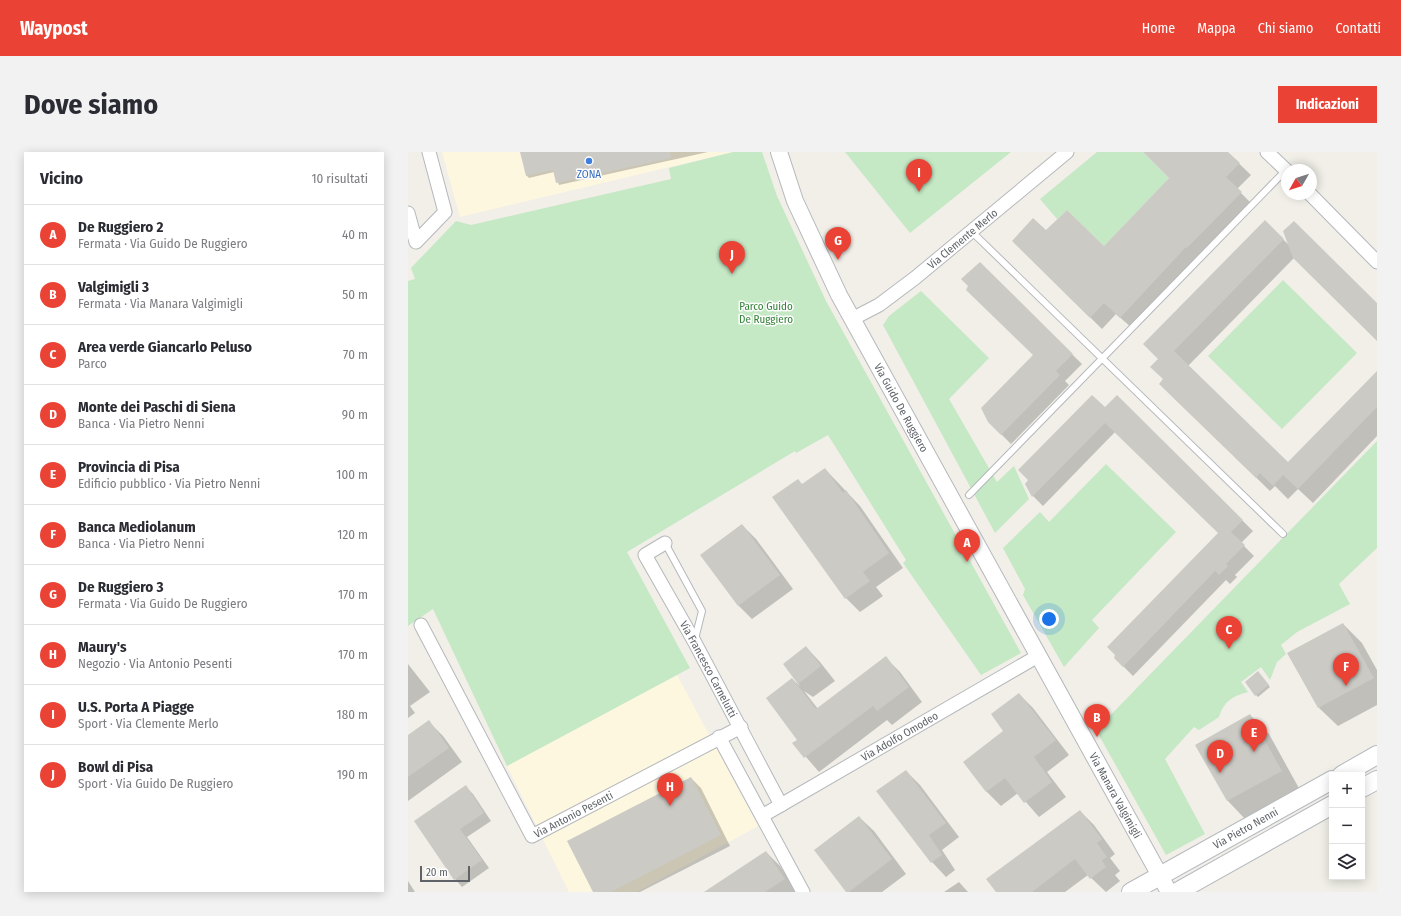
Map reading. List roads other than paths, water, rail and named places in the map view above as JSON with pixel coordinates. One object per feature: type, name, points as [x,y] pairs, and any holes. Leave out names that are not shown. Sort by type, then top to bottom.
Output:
[{"type":"main road","points":[[1347,772],[1377,755]]},
{"type":"main road","points":[[1365,786],[1377,780]]},
{"type":"main road","name":"Via Pietro Nenni","points":[[1131,892],[1164,884],[1329,782]]},
{"type":"main road","name":"Via Pietro Nenni","points":[[1177,892],[1329,807]]},
{"type":"street","points":[[408,213],[416,242],[445,212],[429,152]]},
{"type":"street","name":"Via Guido De Ruggiero","points":[[779,152],[803,219],[852,319],[1038,656]]},
{"type":"street","name":"Via Clemente Merlo","points":[[852,319],[879,305],[972,231],[1067,152]]},
{"type":"street","points":[[1267,152],[1281,166]]},
{"type":"street","points":[[1317,200],[1372,249],[1377,262]]},
{"type":"street","name":"Via Francesco Carnelutti","points":[[665,543],[645,555],[741,727],[781,805]]},
{"type":"street","name":"Via Antonio Pesenti","points":[[421,625],[532,836],[719,737],[741,727]]},
{"type":"street","name":"Via Adolfo Omodeo","points":[[762,816],[1038,656]]},
{"type":"street","name":"Via Manara Valgimigli","points":[[1038,656],[1164,884]]},
{"type":"street","points":[[719,737],[803,892]]},
{"type":"lane","points":[[969,495],[1281,176]]},
{"type":"lane","points":[[972,231],[1283,534]]},
{"type":"lane","points":[[665,543],[702,611],[694,641]]},
{"type":"place","name":"ZONA","points":[[589,161]]},
{"type":"place","name":"U.S. Porta A Piagge","points":[[919,192]]},
{"type":"place","name":"De Ruggiero 3","points":[[838,260]]},
{"type":"place","name":"Bowl di Pisa","points":[[732,274]]},
{"type":"place","name":"De Ruggiero 2","points":[[967,562]]},
{"type":"place","name":"Area verde Giancarlo Peluso","points":[[1229,649]]},
{"type":"place","name":"Banca Mediolanum","points":[[1346,686]]},
{"type":"place","name":"Valgimigli 3","points":[[1097,737]]},
{"type":"place","name":"Provincia di Pisa","points":[[1254,752]]},
{"type":"place","name":"Monte dei Paschi di Siena","points":[[1220,773]]},
{"type":"place","name":"Maury's","points":[[670,806]]},
{"type":"park label","name":"Parco Guido De Ruggiero","points":[[766,312]]}]
